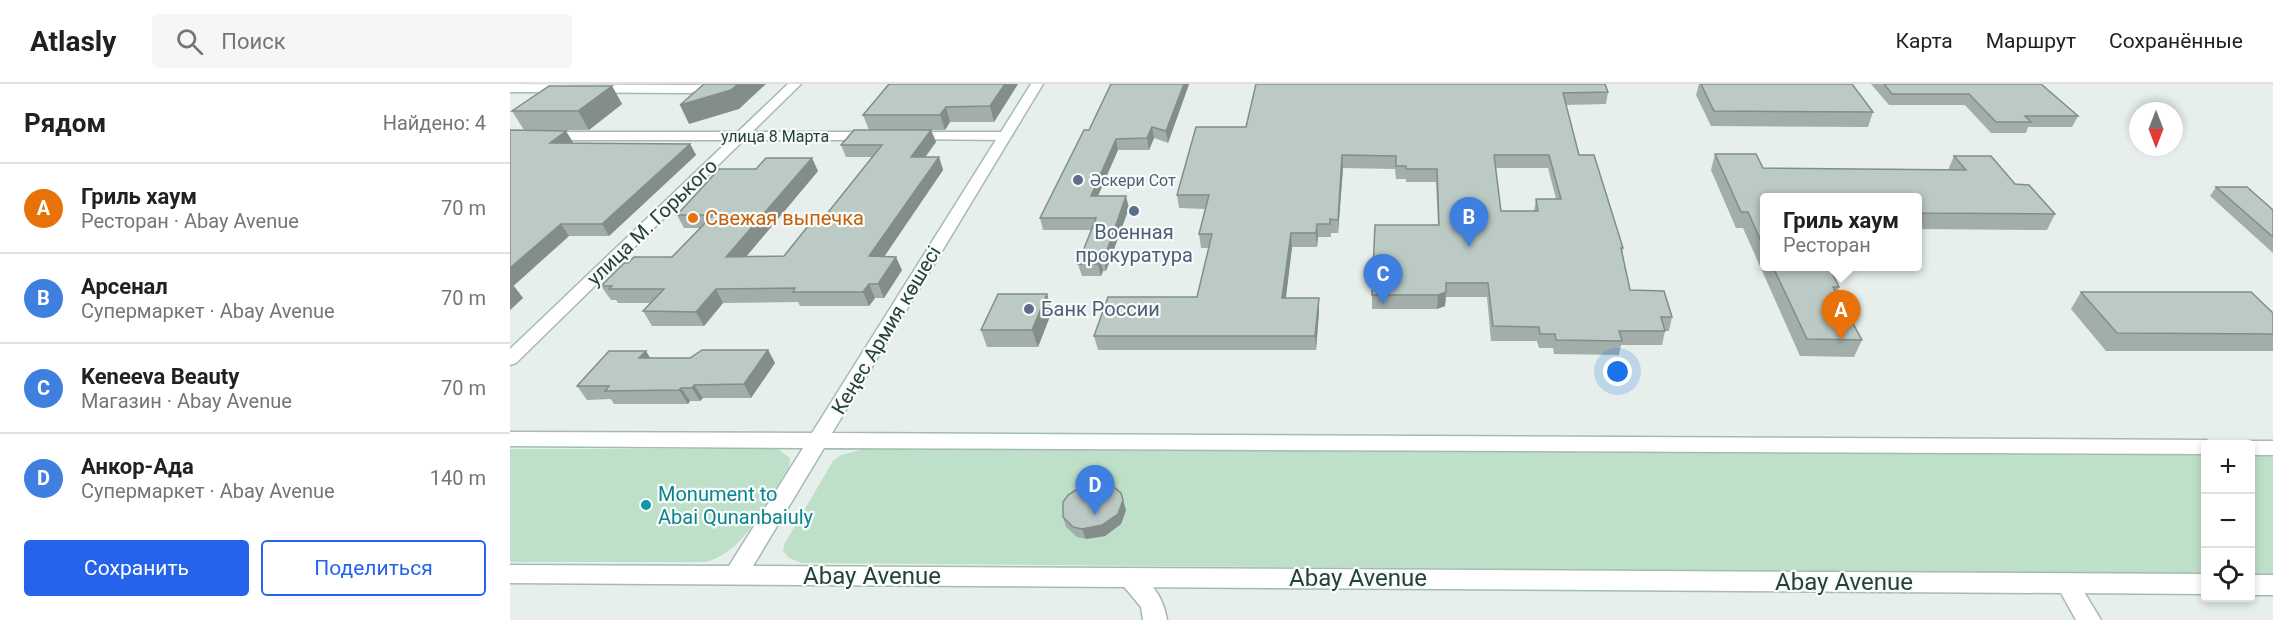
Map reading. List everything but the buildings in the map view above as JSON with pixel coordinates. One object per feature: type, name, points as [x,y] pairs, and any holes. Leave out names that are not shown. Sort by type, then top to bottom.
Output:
[{"type":"main road","points":[[510,88],[628,86],[690,89],[713,84]]},
{"type":"main road","name":"улица М. Горького","points":[[510,359],[795,84]]},
{"type":"main road","name":"Кеңес Армия көшесі","points":[[735,575],[1036,84]]},
{"type":"main road","name":"улица 8 Марта","points":[[510,136],[1005,136]]},
{"type":"main road","points":[[510,439],[2201,447]]},
{"type":"main road","points":[[2255,448],[2273,448]]},
{"type":"main road","name":"Abay Avenue","points":[[510,574],[2201,584]]},
{"type":"main road","points":[[1127,577],[1146,593],[1155,612],[1155,620]]},
{"type":"main road","points":[[2067,584],[2089,620]]},
{"type":"main road","points":[[2255,585],[2273,585]]},
{"type":"green space","points":[[510,449],[778,449],[790,458],[789,467],[755,523],[733,547],[706,562],[510,562]]},
{"type":"green space","points":[[864,449],[2201,455],[2201,575],[802,563],[789,558],[783,551],[785,543],[833,461],[841,455]]},
{"type":"green space","points":[[2255,455],[2273,455],[2273,576],[2255,575]]},
{"type":"place","name":"Әскери Сот","points":[[1078,180]]},
{"type":"place","name":"Военная прокуратура","points":[[1134,211]]},
{"type":"place","name":"Свежая выпечка","points":[[693,218]]},
{"type":"place","name":"Арсенал","points":[[1469,247]]},
{"type":"place","name":"Keneeva Beauty","points":[[1383,304]]},
{"type":"place","name":"Банк России","points":[[1029,309]]},
{"type":"place","name":"Гриль хаум","points":[[1841,340]]},
{"type":"place","name":"Monument to Abai Qunanbaiuly","points":[[646,505]]},
{"type":"place","name":"Анкор-Ада","points":[[1095,515]]}]
